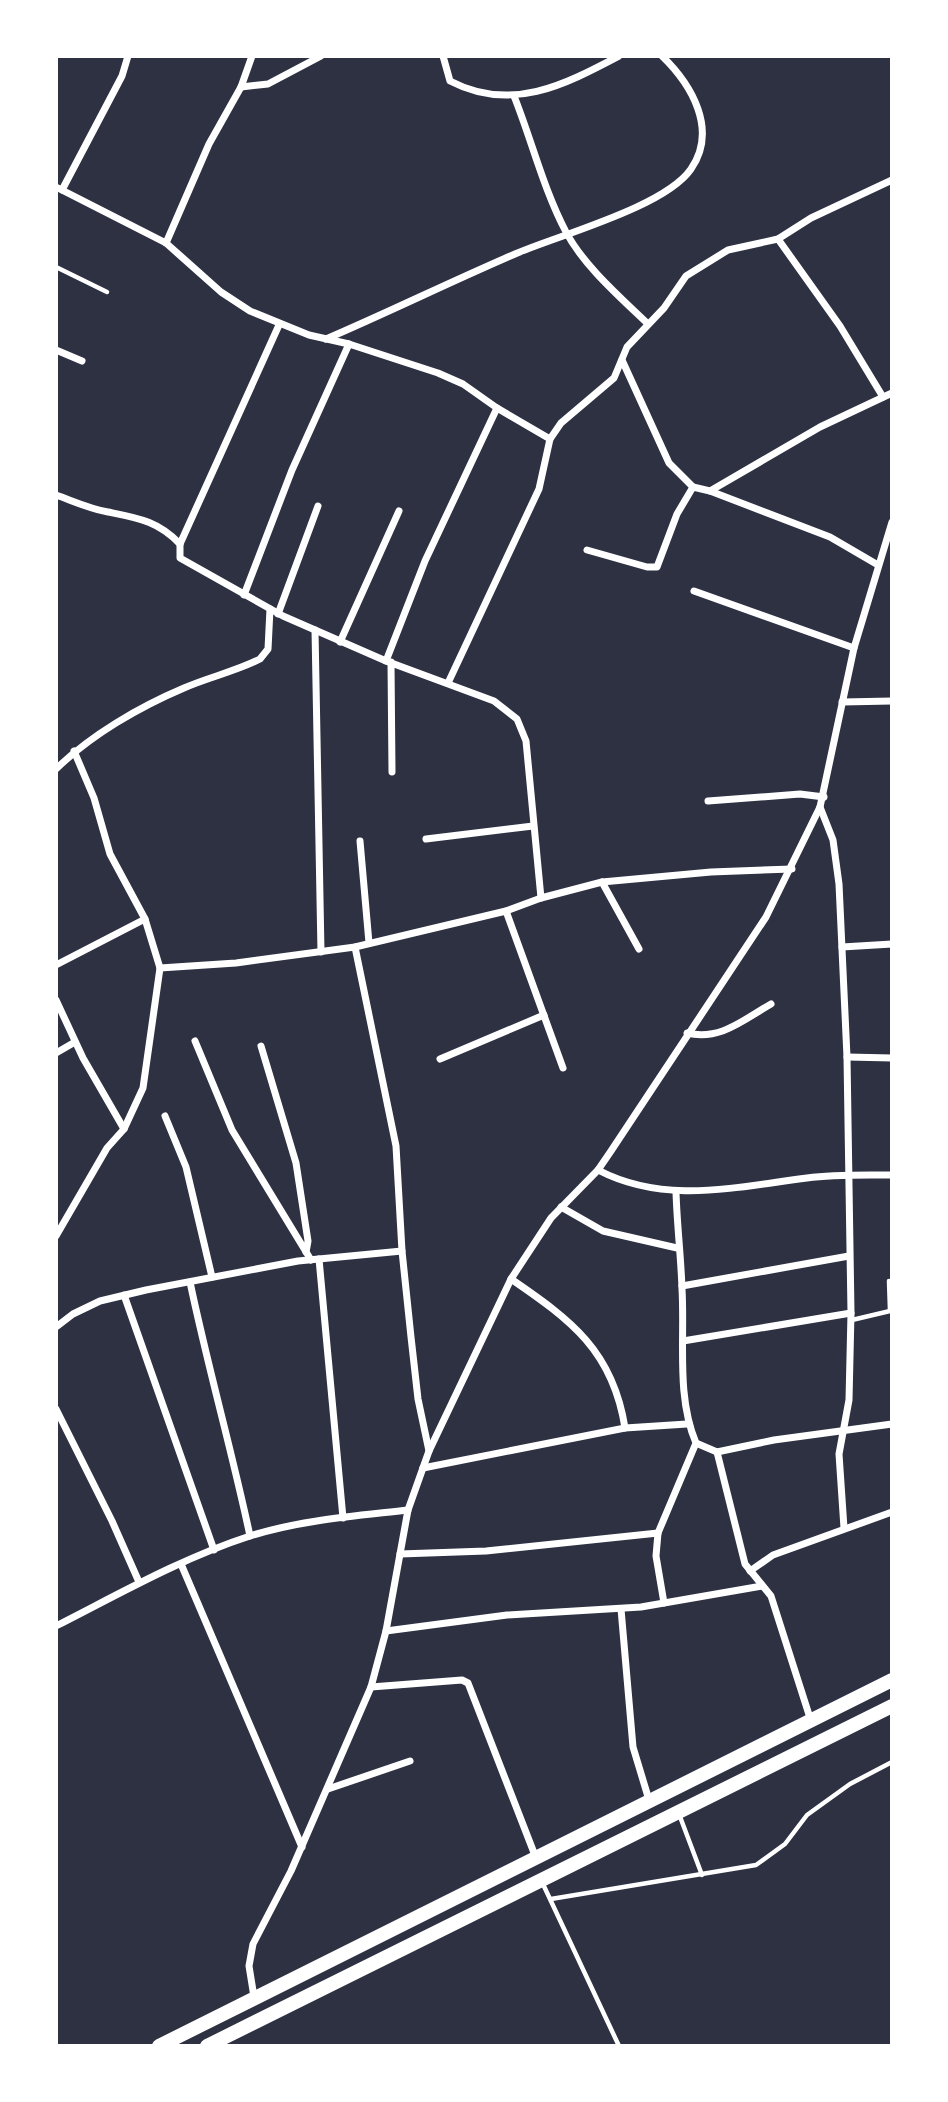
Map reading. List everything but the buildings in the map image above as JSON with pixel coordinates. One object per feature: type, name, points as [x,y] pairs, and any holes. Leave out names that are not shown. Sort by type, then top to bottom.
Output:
[{"type":"main road","points":[[159,2046],[892,1680]]},
{"type":"main road","points":[[207,2046],[892,1706]]},
{"type":"street","points":[[128,56],[122,76],[59,189],[166,243],[221,292],[250,311],[325,340],[349,344],[438,373],[463,384],[497,408],[551,439]]},
{"type":"street","points":[[166,243],[209,144],[241,87],[252,56]]},
{"type":"street","points":[[241,87],[268,84],[321,56]]},
{"type":"street","points":[[443,56],[450,81],[481,92],[514,96],[536,93],[618,56]]},
{"type":"street","points":[[325,340],[513,255],[659,194],[679,182],[697,160],[703,131],[682,78],[662,56]]},
{"type":"street","points":[[514,96],[538,169],[567,234],[613,289],[648,324]]},
{"type":"street","points":[[449,683],[540,489],[551,439],[561,423],[614,378],[627,348],[686,275],[728,250],[778,239],[811,218],[892,180]]},
{"type":"street","points":[[778,239],[840,326],[883,397]]},
{"type":"street","points":[[279,324],[180,544],[180,558],[278,614],[388,662],[494,701],[517,719],[526,741],[531,768],[533,826],[541,898]]},
{"type":"street","points":[[244,594],[292,470],[349,344]]},
{"type":"street","points":[[56,349],[82,361]]},
{"type":"street","points":[[622,359],[669,463],[693,487],[830,537],[878,565]]},
{"type":"street","points":[[710,491],[820,427],[892,393]]},
{"type":"street","points":[[392,772],[388,662],[425,561],[497,408]]},
{"type":"street","points":[[587,550],[647,567],[657,567],[677,514],[693,487]]},
{"type":"street","points":[[56,495],[106,512],[152,521],[166,529],[180,544]]},
{"type":"street","points":[[278,614],[318,506]]},
{"type":"street","points":[[340,642],[399,510]]},
{"type":"street","points":[[254,1997],[249,1966],[253,1944],[302,1847],[371,1686],[386,1632],[408,1510],[429,1451],[511,1279],[541,1231],[598,1170],[766,917],[792,869],[824,797],[854,648],[892,522]]},
{"type":"street","points":[[694,591],[854,648]]},
{"type":"street","points":[[56,769],[74,751],[181,689],[260,659],[268,649],[270,609]]},
{"type":"street","points":[[314,630],[321,953]]},
{"type":"street","points":[[842,702],[892,701]]},
{"type":"street","points":[[56,1236],[107,1149],[124,1129],[143,1088],[160,968],[145,919],[110,854],[94,798],[74,751]]},
{"type":"street","points":[[708,801],[800,794],[824,797]]},
{"type":"street","points":[[820,807],[833,840],[847,1057],[851,1316],[845,1430],[839,1454],[844,1528]]},
{"type":"street","points":[[426,839],[533,826]]},
{"type":"street","points":[[360,841],[369,943]]},
{"type":"street","points":[[160,968],[236,963],[355,947],[506,911],[541,898],[602,882],[792,869]]},
{"type":"street","points":[[602,882],[639,948]]},
{"type":"street","points":[[506,911],[563,1068]]},
{"type":"street","points":[[56,965],[145,919]]},
{"type":"street","points":[[842,947],[892,944]]},
{"type":"street","points":[[355,947],[396,1146],[402,1251],[418,1399],[429,1451]]},
{"type":"street","points":[[56,1000],[75,1042],[124,1129]]},
{"type":"street","points":[[687,1033],[704,1037],[717,1034],[771,1004]]},
{"type":"street","points":[[440,1059],[544,1015]]},
{"type":"street","points":[[195,1041],[232,1130],[306,1252],[315,1260],[343,1518]]},
{"type":"street","points":[[56,1053],[75,1042]]},
{"type":"street","points":[[261,1046],[296,1163],[309,1241],[306,1252]]},
{"type":"street","points":[[847,1057],[892,1058]]},
{"type":"street","points":[[165,1116],[187,1167],[212,1278]]},
{"type":"street","points":[[598,1170],[642,1187],[676,1192],[849,1175],[892,1175]]},
{"type":"street","points":[[676,1192],[687,1423],[696,1443],[717,1452],[892,1424]]},
{"type":"street","points":[[561,1207],[603,1231],[677,1248]]},
{"type":"street","points":[[56,1221],[62,1228]]},
{"type":"street","points":[[56,1327],[82,1310],[124,1295],[315,1260],[402,1251]]},
{"type":"street","points":[[682,1286],[849,1256]]},
{"type":"street","points":[[511,1279],[563,1314],[596,1350],[622,1406],[625,1428]]},
{"type":"street","points":[[190,1282],[209,1374],[225,1426],[250,1536]]},
{"type":"street","points":[[124,1295],[214,1550]]},
{"type":"street","points":[[683,1341],[851,1316]]},
{"type":"street","points":[[56,1409],[113,1521],[139,1582]]},
{"type":"street","points":[[423,1468],[625,1428],[687,1423]]},
{"type":"street","points":[[664,1603],[656,1556],[658,1533],[696,1443]]},
{"type":"street","points":[[717,1452],[741,1549],[750,1571],[777,1612],[811,1721]]},
{"type":"street","points":[[57,1623],[139,1582],[250,1536],[343,1518],[408,1510]]},
{"type":"street","points":[[750,1571],[773,1555],[892,1512]]},
{"type":"street","points":[[400,1554],[486,1551],[658,1533]]},
{"type":"street","points":[[181,1564],[302,1847]]},
{"type":"street","points":[[386,1632],[507,1615],[602,1606],[621,1609],[762,1586]]},
{"type":"street","points":[[621,1609],[634,1747],[649,1800]]},
{"type":"street","points":[[371,1686],[462,1680],[468,1684],[536,1858]]},
{"type":"street","points":[[328,1789],[410,1761]]},
{"type":"lane","points":[[56,267],[107,292]]},
{"type":"lane","points":[[851,1316],[890,1311],[889,1281]]},
{"type":"lane","points":[[551,1899],[756,1865],[785,1844],[807,1815],[850,1784],[892,1762]]},
{"type":"lane","points":[[678,1810],[702,1875]]},
{"type":"lane","points":[[541,1880],[619,2046]]}]
